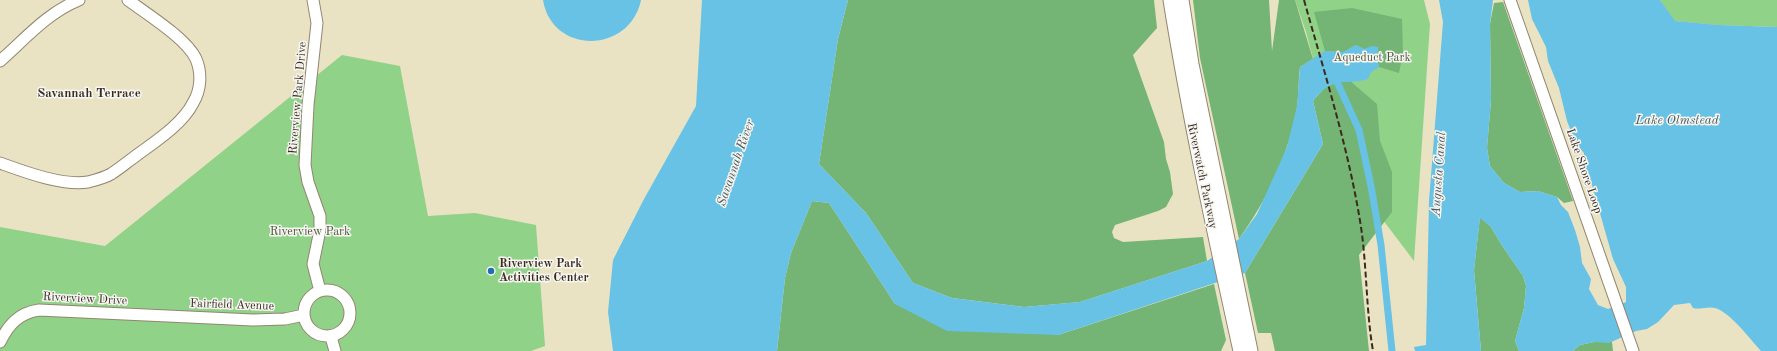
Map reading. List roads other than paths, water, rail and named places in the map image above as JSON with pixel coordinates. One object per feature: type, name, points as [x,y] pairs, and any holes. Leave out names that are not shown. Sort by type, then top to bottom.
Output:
[{"type":"main road","name":"Riverwatch Parkway","points":[[1170,0],[1184,87],[1204,188],[1240,351]]},
{"type":"main road","name":"Riverwatch Parkway","points":[[1182,0],[1192,64],[1216,174],[1251,351]]},
{"type":"street","points":[[0,61],[50,15],[66,5],[79,0]]},
{"type":"street","points":[[0,163],[46,177],[74,182],[95,180],[118,169],[161,137],[189,110],[196,97],[200,80],[198,66],[193,54],[178,38],[128,0]]},
{"type":"street","name":"Riverview Park Drive","points":[[313,0],[317,23],[308,105],[305,165],[308,182],[320,216],[320,230],[313,264],[320,291]]},
{"type":"street","name":"Lake Shore Loop","points":[[1510,0],[1632,346]]},
{"type":"street","points":[[320,291],[335,291],[347,301],[350,308],[349,323],[344,329],[331,336],[324,337],[310,330],[304,315],[304,308],[307,301],[320,291]]},
{"type":"street","name":"Riverview Drive","points":[[0,342],[8,326],[19,317],[39,310],[182,317]]},
{"type":"street","name":"Fairfield Avenue","points":[[182,317],[253,320],[285,319],[304,315]]},
{"type":"street","points":[[331,336],[335,351]]},
{"type":"water","points":[[543,0],[641,0],[634,18],[622,31],[608,38],[591,41],[575,38],[561,31],[549,18]]},
{"type":"water","name":"Savannah River","points":[[702,0],[848,0],[838,39],[819,164],[866,213],[913,283],[952,298],[1024,307],[1080,302],[1207,261],[1239,239],[1257,214],[1287,147],[1297,106],[1300,67],[1325,51],[1343,52],[1356,45],[1364,49],[1372,46],[1378,47],[1377,59],[1379,67],[1371,72],[1368,79],[1339,82],[1327,87],[1313,101],[1323,144],[1245,273],[1058,335],[947,331],[895,304],[829,203],[812,201],[791,253],[785,278],[777,351],[613,351],[608,312],[613,260],[644,199],[696,106]]},
{"type":"water","name":"Lake Olmstead","points":[[1439,0],[1493,0],[1490,24],[1491,100],[1487,148],[1490,166],[1504,183],[1520,192],[1538,191],[1557,197],[1561,205],[1568,212],[1575,230],[1580,247],[1582,263],[1591,279],[1589,289],[1598,305],[1608,309],[1626,302],[1626,287],[1613,259],[1592,185],[1583,164],[1584,153],[1576,144],[1567,121],[1559,88],[1548,61],[1546,47],[1532,19],[1528,0],[1660,0],[1675,21],[1719,25],[1777,27],[1777,351],[1761,351],[1740,326],[1721,311],[1715,308],[1693,308],[1690,303],[1674,305],[1658,322],[1647,329],[1636,331],[1609,343],[1594,342],[1580,345],[1573,351],[1519,351],[1515,341],[1524,308],[1526,286],[1523,276],[1491,227],[1480,218],[1474,270],[1481,351],[1415,351],[1414,347],[1426,345],[1429,201],[1443,22]]},
{"type":"waterway","points":[[1333,73],[1359,130],[1371,186],[1381,245],[1392,351]]},
{"type":"railway","points":[[1304,0],[1336,113],[1356,198],[1363,242],[1373,351]]},
{"type":"place","name":"Riverview Park Activities Center","points":[[491,271]]},
{"type":"district","name":"Savannah Terrace","points":[[89,94]]},
{"type":"park label","name":"Aqueduct Park","points":[[1372,58]]},
{"type":"park label","name":"Riverview Park","points":[[310,232]]},
{"type":"water label","name":"Augusta Canal","points":[[1439,174]]}]
